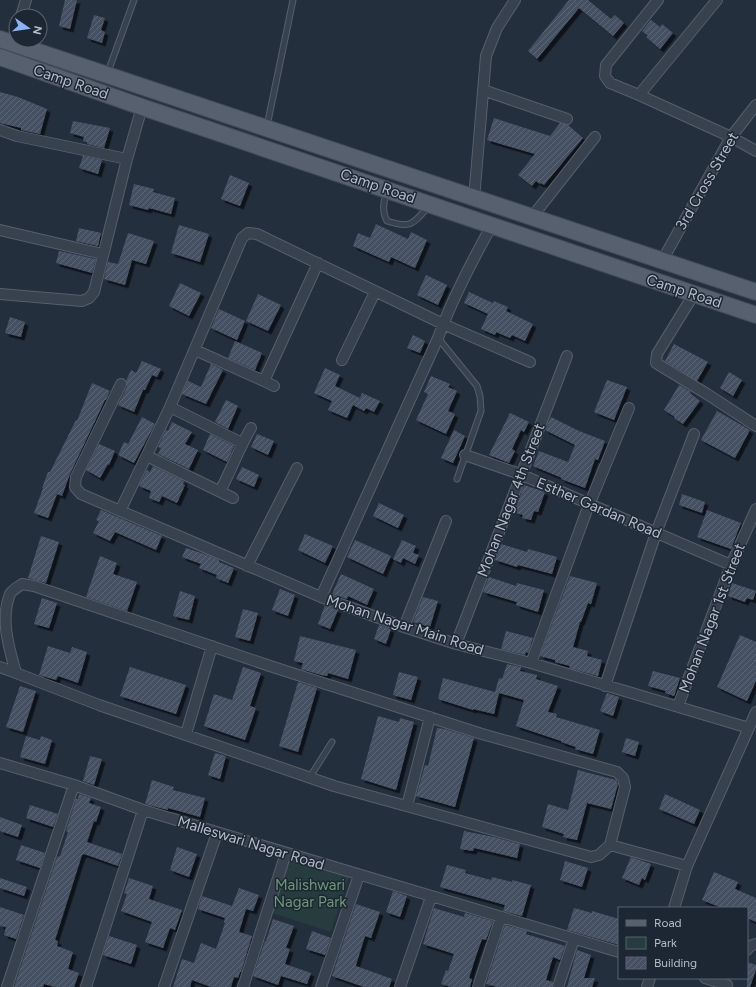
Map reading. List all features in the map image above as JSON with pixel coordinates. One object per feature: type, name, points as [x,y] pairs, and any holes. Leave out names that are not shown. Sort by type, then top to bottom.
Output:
[{"type":"main road","name":"Camp Road","points":[[35,48],[111,76],[474,199],[756,292]]},
{"type":"main road","name":"Camp Road","points":[[0,57],[756,315]]},
{"type":"main road","points":[[110,95],[111,76]]},
{"type":"street","points":[[474,199],[486,56],[497,28],[516,0]]},
{"type":"street","points":[[658,0],[606,65],[605,76],[610,83],[730,137],[756,151]]},
{"type":"street","points":[[639,95],[717,0]]},
{"type":"street","points":[[483,90],[567,119]]},
{"type":"street","name":"3rd Cross Street","points":[[662,261],[730,137],[756,105]]},
{"type":"street","points":[[0,294],[82,301],[89,298],[94,292],[126,159],[142,106]]},
{"type":"street","points":[[0,130],[17,136],[126,159]]},
{"type":"street","points":[[532,217],[595,137]]},
{"type":"street","points":[[321,597],[478,250],[492,225]]},
{"type":"street","points":[[0,230],[103,254]]},
{"type":"street","points":[[120,511],[170,407],[242,238],[248,233],[257,234],[375,292],[530,362]]},
{"type":"street","points":[[264,381],[318,263]]},
{"type":"street","points":[[342,360],[375,292]]},
{"type":"street","points":[[694,294],[657,354],[656,363],[708,394],[756,426]]},
{"type":"street","points":[[195,350],[274,386]]},
{"type":"street","name":"Mohan Nagar 4th Street","points":[[456,644],[520,474],[567,356]]},
{"type":"street","name":"Mohan Nagar Main Road","points":[[121,384],[76,478],[75,487],[81,494],[321,597],[404,627],[456,644],[531,663],[749,728]]},
{"type":"street","points":[[170,407],[242,442]]},
{"type":"street","points":[[531,663],[590,504],[629,408]]},
{"type":"street","points":[[220,492],[234,464],[242,442],[250,428]]},
{"type":"street","points":[[605,686],[656,533],[694,434]]},
{"type":"street","name":"Esther Gardan Road","points":[[465,455],[520,474],[731,565]]},
{"type":"street","points":[[146,456],[233,498]]},
{"type":"street","points":[[247,566],[297,468]]},
{"type":"street","name":"Mohan Nagar 1st Street","points":[[678,706],[731,565],[756,509]]},
{"type":"street","points":[[404,627],[446,521]]},
{"type":"street","points":[[0,667],[99,705],[334,786],[591,857],[599,855],[610,845],[625,787],[623,778],[617,772],[482,734],[34,586],[22,584],[10,593],[4,611],[4,638],[16,673]]},
{"type":"street","points":[[186,734],[212,646]]},
{"type":"street","points":[[674,907],[687,866],[756,712]]},
{"type":"street","points":[[407,806],[430,717]]},
{"type":"street","name":"Malleswari Nagar Road","points":[[1,767],[74,785],[143,810],[618,952]]},
{"type":"street","points":[[7,987],[74,785]]},
{"type":"street","points":[[86,987],[143,810]]},
{"type":"street","points":[[164,987],[217,832]]},
{"type":"street","points":[[610,845],[687,866]]},
{"type":"street","points":[[243,987],[286,853]]},
{"type":"street","points":[[321,987],[359,875]]},
{"type":"street","points":[[400,987],[431,897]]},
{"type":"street","points":[[478,987],[501,917]]},
{"type":"street","points":[[558,987],[574,939]]},
{"type":"street","points":[[709,979],[727,983]]},
{"type":"lane","points":[[111,76],[134,0]]},
{"type":"lane","points":[[266,128],[293,0]]},
{"type":"lane","points":[[387,189],[383,207],[384,215],[387,221],[407,225],[413,222],[431,204]]},
{"type":"lane","points":[[438,338],[477,386],[480,396],[481,411],[457,479]]},
{"type":"lane","points":[[310,778],[332,742]]},
{"type":"green space","name":"Malishwari Nagar Park","points":[[291,855],[349,877],[331,932],[272,913]]},
{"type":"building","points":[[65,0],[77,0],[70,29],[59,26]]},
{"type":"building","points":[[569,0],[588,0],[611,19],[615,15],[624,23],[613,36],[579,8],[537,59],[528,51]]},
{"type":"building","points":[[94,15],[105,18],[101,30],[105,32],[102,43],[87,38]]},
{"type":"building","points":[[651,20],[660,27],[662,24],[673,33],[660,49],[646,37],[648,36],[642,31]]},
{"type":"building","points":[[0,92],[18,97],[47,109],[40,134],[0,123]]},
{"type":"building","points":[[494,118],[550,136],[560,123],[568,125],[583,138],[544,185],[536,181],[532,186],[518,175],[535,154],[487,140]]},
{"type":"building","points":[[73,121],[110,128],[104,148],[87,144],[87,142],[83,141],[84,137],[70,133]]},
{"type":"building","points":[[83,156],[102,160],[98,174],[79,168]]},
{"type":"building","points":[[230,175],[249,183],[240,206],[221,199]]},
{"type":"building","points":[[134,184],[154,189],[153,192],[175,198],[171,214],[149,208],[148,210],[129,205]]},
{"type":"building","points":[[376,224],[408,239],[411,232],[427,240],[415,268],[391,257],[389,262],[353,246],[358,233],[370,238]]},
{"type":"building","points":[[179,225],[209,234],[200,262],[171,253]]},
{"type":"building","points":[[79,228],[101,233],[98,246],[76,241]]},
{"type":"building","points":[[128,233],[154,241],[146,264],[132,260],[125,285],[104,279],[108,262],[118,264]]},
{"type":"building","points":[[59,251],[96,259],[92,273],[56,263]]},
{"type":"building","points":[[426,275],[447,285],[438,305],[417,295]]},
{"type":"building","points":[[180,283],[201,293],[189,316],[169,306]]},
{"type":"building","points":[[469,292],[493,303],[494,301],[508,307],[506,311],[533,324],[525,341],[512,335],[510,338],[496,332],[495,335],[481,329],[488,314],[464,303]]},
{"type":"building","points":[[258,294],[281,305],[268,331],[246,321]]},
{"type":"building","points":[[219,309],[245,321],[237,340],[211,328]]},
{"type":"building","points":[[10,317],[25,322],[21,337],[5,333]]},
{"type":"building","points":[[413,335],[425,341],[420,353],[407,348]]},
{"type":"building","points":[[235,341],[262,353],[255,370],[228,358]]},
{"type":"building","points":[[674,344],[708,362],[697,381],[665,361]]},
{"type":"building","points":[[142,361],[161,369],[157,377],[152,375],[145,390],[143,390],[134,412],[118,405],[127,387],[126,381],[131,370],[136,373]]},
{"type":"building","points":[[211,364],[223,370],[206,404],[182,394],[188,381],[201,387]]},
{"type":"building","points":[[325,368],[340,375],[335,386],[360,398],[362,393],[380,401],[374,412],[366,408],[364,411],[353,405],[347,418],[328,410],[332,401],[314,393]]},
{"type":"building","points":[[729,372],[742,380],[733,396],[720,388]]},
{"type":"building","points":[[431,376],[450,384],[448,387],[457,391],[448,411],[455,414],[446,434],[416,420],[428,394],[424,392]]},
{"type":"building","points":[[607,380],[627,387],[614,420],[594,412]]},
{"type":"building","points":[[92,383],[110,391],[106,400],[70,474],[62,496],[57,494],[48,518],[34,513],[48,472],[50,472],[76,420],[77,421]]},
{"type":"building","points":[[679,385],[691,392],[690,393],[700,401],[683,424],[664,410]]},
{"type":"building","points":[[226,400],[238,406],[228,429],[215,422]]},
{"type":"building","points":[[717,411],[750,430],[735,458],[701,440]]},
{"type":"building","points":[[510,413],[529,422],[524,432],[521,430],[512,449],[515,451],[509,463],[489,455]]},
{"type":"building","points":[[142,417],[155,424],[134,463],[118,455],[124,442],[128,444]]},
{"type":"building","points":[[551,417],[579,431],[605,441],[598,460],[595,459],[585,488],[533,466],[539,451],[568,462],[575,445],[545,430]]},
{"type":"building","points":[[172,422],[192,432],[185,444],[198,450],[189,469],[158,454],[161,448],[158,447],[166,430],[168,431]]},
{"type":"building","points":[[454,430],[465,436],[453,463],[441,458]]},
{"type":"building","points":[[210,434],[234,446],[227,462],[203,450]]},
{"type":"building","points":[[257,434],[274,441],[268,455],[251,447]]},
{"type":"building","points":[[99,444],[115,451],[109,465],[108,464],[100,478],[86,470]]},
{"type":"building","points":[[153,466],[184,481],[183,484],[185,485],[177,503],[162,496],[159,502],[149,498],[151,491],[139,486],[147,470],[150,472]]},
{"type":"building","points":[[242,467],[259,475],[254,487],[236,479]]},
{"type":"building","points":[[524,485],[545,492],[538,512],[534,511],[531,520],[522,518],[523,515],[516,513],[516,507]]},
{"type":"building","points":[[682,494],[705,502],[702,513],[679,505]]},
{"type":"building","points":[[379,503],[404,515],[398,528],[373,516]]},
{"type":"building","points":[[101,510],[162,536],[156,550],[115,532],[110,541],[93,533],[99,521],[96,520]]},
{"type":"building","points":[[707,510],[741,523],[731,549],[697,537]]},
{"type":"building","points":[[305,534],[333,546],[325,563],[298,550]]},
{"type":"building","points":[[41,536],[59,542],[46,583],[28,578]]},
{"type":"building","points":[[355,540],[391,556],[383,574],[347,557]]},
{"type":"building","points":[[402,540],[416,546],[413,553],[419,555],[415,564],[403,558],[401,563],[393,559]]},
{"type":"building","points":[[501,544],[527,552],[528,549],[557,557],[552,574],[518,565],[517,567],[495,560]]},
{"type":"building","points":[[186,548],[210,556],[219,560],[219,562],[234,568],[228,583],[216,578],[217,575],[199,568],[201,564],[182,557]]},
{"type":"building","points":[[100,556],[117,563],[113,574],[137,582],[127,611],[86,597]]},
{"type":"building","points":[[341,574],[374,589],[367,605],[348,596],[347,599],[332,594]]},
{"type":"building","points":[[570,576],[597,583],[591,604],[588,603],[580,622],[573,647],[588,651],[587,656],[602,660],[598,676],[569,668],[570,666],[540,656]]},
{"type":"building","points":[[489,577],[516,586],[517,583],[544,590],[538,612],[516,605],[517,602],[483,592]]},
{"type":"building","points":[[732,583],[756,591],[753,600],[747,598],[745,602],[728,596]]},
{"type":"building","points":[[280,589],[295,595],[288,616],[272,610]]},
{"type":"building","points":[[180,591],[195,596],[189,620],[173,616]]},
{"type":"building","points":[[423,597],[438,601],[430,627],[413,622]]},
{"type":"building","points":[[42,598],[57,603],[49,628],[34,624]]},
{"type":"building","points":[[325,605],[338,610],[330,629],[318,624]]},
{"type":"building","points":[[243,609],[258,613],[250,641],[235,637]]},
{"type":"building","points":[[379,625],[391,629],[386,644],[374,639]]},
{"type":"building","points":[[506,631],[533,638],[528,653],[526,652],[525,655],[501,649]]},
{"type":"building","points":[[740,635],[756,642],[756,681],[747,701],[717,687]]},
{"type":"building","points":[[300,636],[356,650],[348,679],[328,673],[327,676],[321,675],[301,669],[303,663],[294,661]]},
{"type":"building","points":[[48,646],[70,653],[72,647],[87,652],[78,683],[58,676],[56,680],[39,675]]},
{"type":"building","points":[[507,664],[521,667],[520,671],[537,675],[536,679],[558,686],[548,712],[557,714],[556,717],[600,730],[593,754],[575,749],[576,747],[561,741],[516,726],[524,700],[499,693],[494,714],[473,710],[438,699],[443,678],[495,692],[499,678],[502,679]]},
{"type":"building","points":[[130,667],[186,685],[176,714],[120,696]]},
{"type":"building","points":[[243,667],[261,673],[250,706],[256,708],[245,740],[204,726],[214,694],[232,700]]},
{"type":"building","points":[[653,671],[680,678],[674,696],[665,693],[666,691],[648,686]]},
{"type":"building","points":[[399,672],[418,677],[411,700],[393,695]]},
{"type":"building","points":[[298,682],[317,688],[298,752],[279,746]]},
{"type":"building","points":[[20,686],[36,691],[23,732],[6,727]]},
{"type":"building","points":[[607,693],[619,697],[613,716],[600,711]]},
{"type":"building","points":[[378,716],[399,722],[400,718],[414,722],[396,790],[361,779]]},
{"type":"building","points":[[437,728],[474,738],[455,807],[416,796],[425,765],[428,766]]},
{"type":"building","points":[[26,736],[40,740],[41,736],[52,740],[45,764],[20,757]]},
{"type":"building","points":[[626,738],[639,742],[635,756],[622,752]]},
{"type":"building","points":[[215,753],[226,756],[220,779],[208,775]]},
{"type":"building","points":[[90,756],[102,759],[94,785],[83,781]]},
{"type":"building","points":[[578,770],[616,780],[618,784],[611,809],[587,803],[577,840],[563,837],[564,834],[542,827],[548,804],[568,810]]},
{"type":"building","points":[[152,780],[174,787],[173,790],[205,798],[200,817],[168,808],[168,810],[145,804]]},
{"type":"building","points":[[79,794],[91,798],[89,803],[101,807],[96,822],[94,821],[87,842],[122,854],[118,866],[84,854],[82,855],[55,940],[58,941],[57,946],[73,952],[68,969],[79,973],[74,987],[55,987],[44,984],[43,987],[14,987],[57,857],[60,856],[68,832],[66,831]]},
{"type":"building","points":[[665,794],[700,810],[694,824],[659,809]]},
{"type":"building","points":[[30,805],[58,814],[53,827],[26,818]]},
{"type":"building","points":[[0,817],[22,825],[18,837],[0,831]]},
{"type":"building","points":[[464,831],[520,844],[517,858],[474,848],[473,851],[460,849]]},
{"type":"building","points":[[21,845],[45,853],[40,868],[16,860]]},
{"type":"building","points":[[177,847],[197,854],[189,877],[170,870]]},
{"type":"building","points":[[631,857],[651,864],[645,880],[642,878],[639,885],[622,878]]},
{"type":"building","points":[[565,861],[588,868],[582,887],[560,880]]},
{"type":"building","points":[[447,865],[466,870],[465,873],[491,880],[492,877],[531,885],[522,916],[503,911],[505,905],[440,887]]},
{"type":"building","points":[[714,872],[738,882],[735,889],[756,898],[756,922],[748,918],[748,907],[720,907],[702,900]]},
{"type":"building","points":[[0,878],[27,887],[24,896],[0,888]]},
{"type":"building","points":[[129,878],[153,886],[149,899],[182,910],[175,930],[170,928],[163,948],[145,942],[152,922],[121,911],[127,894],[124,893]]},
{"type":"building","points":[[239,888],[259,895],[253,911],[246,909],[239,932],[252,936],[238,978],[234,977],[231,987],[211,987],[192,980],[190,987],[173,987],[182,959],[194,963],[201,943],[216,949],[225,923],[225,918],[198,909],[202,896],[232,906]]},
{"type":"building","points":[[393,891],[407,896],[400,917],[386,912]]},
{"type":"building","points":[[356,904],[380,912],[371,938],[365,936],[356,966],[392,979],[389,987],[364,987],[332,976]]},
{"type":"building","points":[[0,907],[24,915],[16,939],[4,935],[6,927],[0,926]]},
{"type":"building","points":[[434,908],[464,917],[465,913],[493,921],[486,940],[482,939],[476,956],[469,978],[472,979],[470,987],[451,987],[441,984],[446,970],[448,971],[454,954],[423,944]]},
{"type":"building","points":[[574,908],[592,913],[592,911],[618,919],[618,945],[567,930]]},
{"type":"building","points":[[273,919],[294,926],[286,948],[290,949],[285,964],[311,973],[307,984],[281,976],[278,985],[253,976]]},
{"type":"building","points":[[505,925],[527,931],[526,934],[565,946],[560,960],[553,957],[546,980],[553,982],[552,987],[497,987],[486,984]]},
{"type":"building","points":[[312,931],[331,938],[325,955],[306,949]]},
{"type":"building","points":[[109,936],[137,945],[131,964],[103,955]]},
{"type":"building","points":[[577,950],[591,955],[584,978],[595,978],[592,987],[567,987]]},
{"type":"building","points":[[748,962],[756,965],[756,970],[750,987],[747,987]]}]
